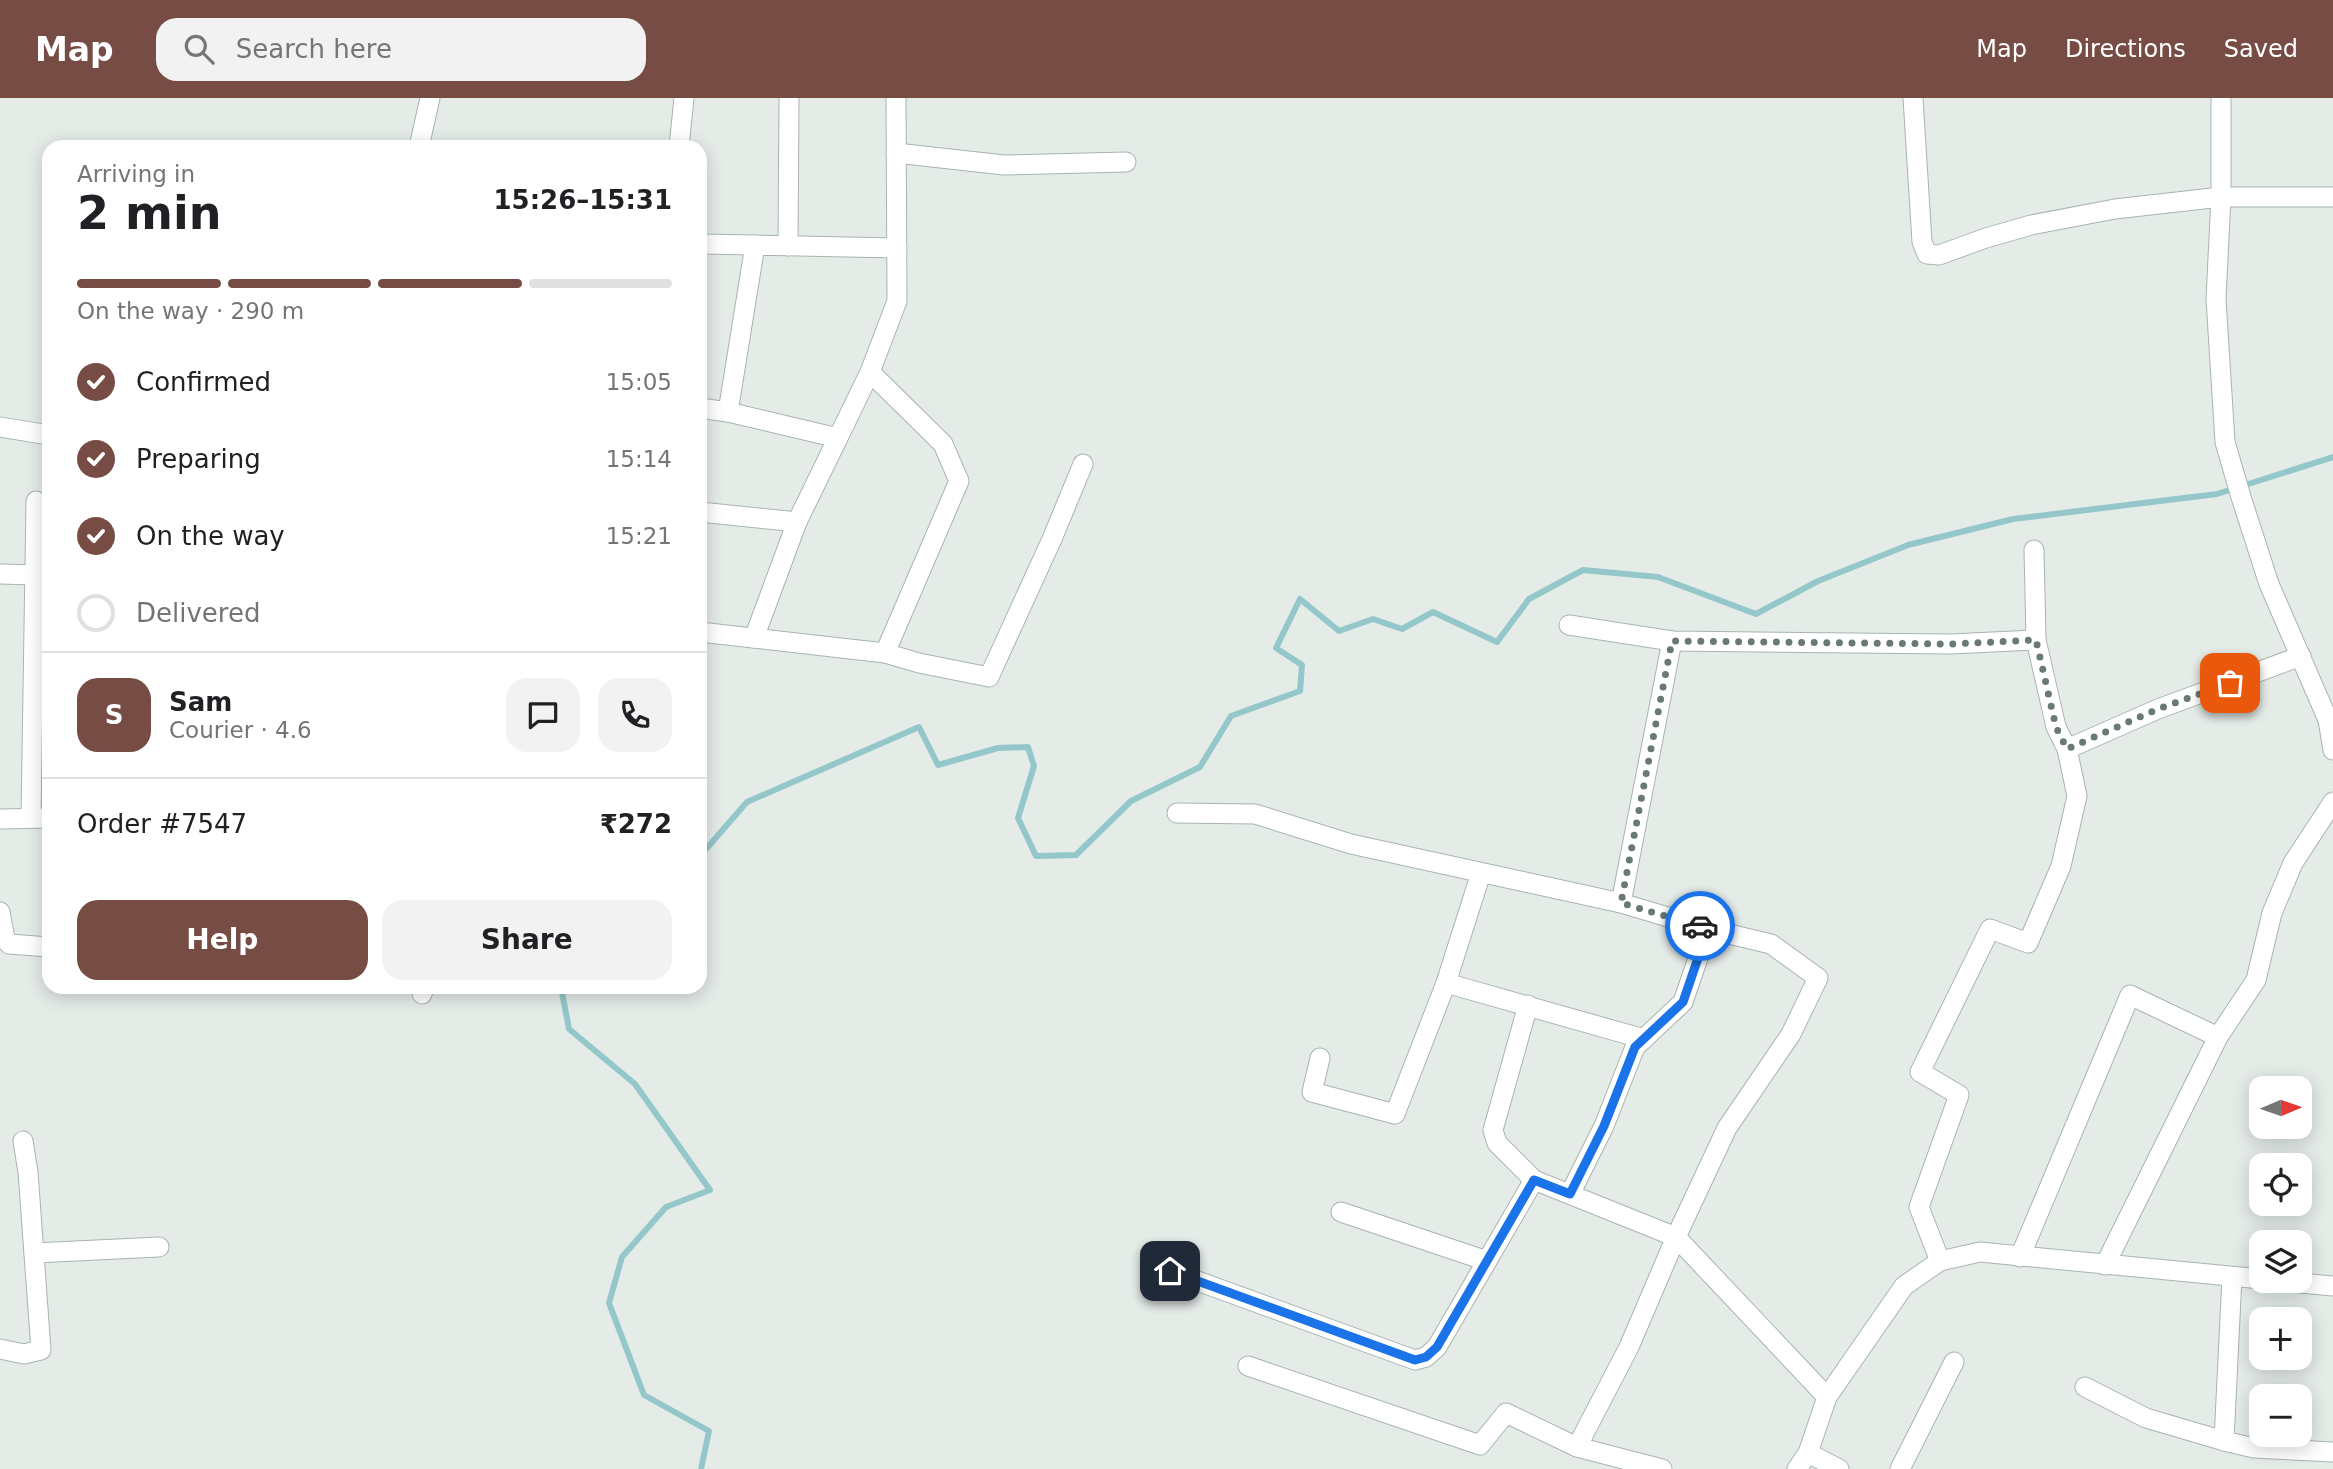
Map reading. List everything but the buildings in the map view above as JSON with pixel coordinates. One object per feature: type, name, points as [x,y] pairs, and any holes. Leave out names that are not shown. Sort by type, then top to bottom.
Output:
[{"type":"street","points":[[421,140],[430,98]]},
{"type":"street","points":[[680,140],[684,98]]},
{"type":"street","points":[[788,246],[789,98]]},
{"type":"street","points":[[754,638],[797,522],[870,372],[897,301],[896,98]]},
{"type":"street","points":[[1913,98],[1922,242],[1927,254],[1939,256],[2031,225],[2115,209],[2221,197],[2333,198]]},
{"type":"street","points":[[2221,98],[2221,197],[2216,299],[2225,442],[2269,584],[2330,720],[2333,750]]},
{"type":"street","points":[[896,153],[1004,165],[1126,162]]},
{"type":"street","points":[[707,244],[897,248]]},
{"type":"street","points":[[728,412],[755,244]]},
{"type":"street","points":[[870,372],[943,444],[959,481],[885,653]]},
{"type":"street","points":[[707,409],[838,438]]},
{"type":"street","points":[[0,427],[42,434]]},
{"type":"street","points":[[707,633],[885,653],[989,677],[1083,464]]},
{"type":"street","points":[[0,819],[40,818],[34,575],[36,501]]},
{"type":"street","points":[[707,513],[797,522]]},
{"type":"street","points":[[1940,1261],[1919,1207],[1959,1096],[1920,1072],[1990,929],[2028,943],[2062,866],[2077,796],[2067,749],[2056,727],[2036,640],[2034,550]]},
{"type":"street","points":[[0,574],[34,575]]},
{"type":"street","points":[[1569,625],[1672,641],[1951,644],[2036,640]]},
{"type":"street","points":[[1621,903],[1672,641]]},
{"type":"street","points":[[2067,749],[2158,709],[2301,656]]},
{"type":"street","points":[[2105,1265],[2218,1037],[2256,980],[2272,913],[2293,863],[2333,802]]},
{"type":"street","points":[[1177,813],[1255,814],[1351,844],[1621,903],[1708,929],[1772,944],[1818,978],[1791,1034],[1727,1128],[1676,1237],[1629,1348],[1577,1447]]},
{"type":"street","points":[[1320,1058],[1311,1092],[1395,1114],[1446,983],[1481,873]]},
{"type":"street","points":[[0,912],[5,939],[9,944],[42,946]]},
{"type":"street","points":[[1570,1194],[1604,1126],[1635,1047],[1683,1002],[1708,929]]},
{"type":"street","points":[[1446,983],[1644,1039]]},
{"type":"street","points":[[2020,1257],[2130,995],[2218,1037]]},
{"type":"street","points":[[1528,1005],[1493,1130],[1497,1143],[1534,1180],[1676,1237],[1827,1397]]},
{"type":"street","points":[[0,1349],[24,1354],[41,1350],[28,1172],[23,1141]]},
{"type":"street","points":[[1170,1271],[1415,1360],[1426,1357],[1437,1347],[1534,1180]]},
{"type":"street","points":[[1341,1212],[1487,1261]]},
{"type":"street","points":[[34,1253],[159,1247]]},
{"type":"street","points":[[1839,1469],[1802,1461],[1827,1397],[1904,1286],[1940,1261],[1980,1252],[2249,1278]]},
{"type":"street","points":[[2224,1441],[2232,1277]]},
{"type":"street","points":[[2312,1284],[2333,1286]]},
{"type":"street","points":[[1900,1469],[1954,1362]]},
{"type":"street","points":[[1248,1366],[1480,1445],[1506,1413],[1577,1447],[1662,1469]]},
{"type":"street","points":[[2085,1387],[2146,1418],[2224,1441],[2254,1448],[2333,1452]]},
{"type":"waterway","points":[[707,848],[747,802],[919,727],[938,765],[998,748],[1028,747],[1034,766],[1018,818],[1036,856],[1076,855],[1131,801],[1200,767],[1231,716],[1300,691],[1302,665],[1276,648],[1300,599],[1339,631],[1373,619],[1402,629],[1433,612],[1497,642],[1529,599],[1583,570],[1658,577],[1756,614],[1818,581],[1908,545],[2013,519],[2217,494],[2333,457]]},
{"type":"waterway","points":[[562,994],[569,1029],[635,1084],[710,1190],[666,1207],[622,1257],[609,1303],[644,1395],[709,1431],[701,1469]]},
{"type":"way so far","points":[[1700,926],[1621,903],[1672,641],[1951,644],[2036,640],[2056,727],[2067,749],[2158,709],[2230,683]]},
{"type":"route","points":[[1170,1271],[1415,1360],[1426,1357],[1437,1347],[1534,1180],[1570,1194],[1604,1126],[1635,1047],[1683,1002],[1708,929],[1700,926]]}]
